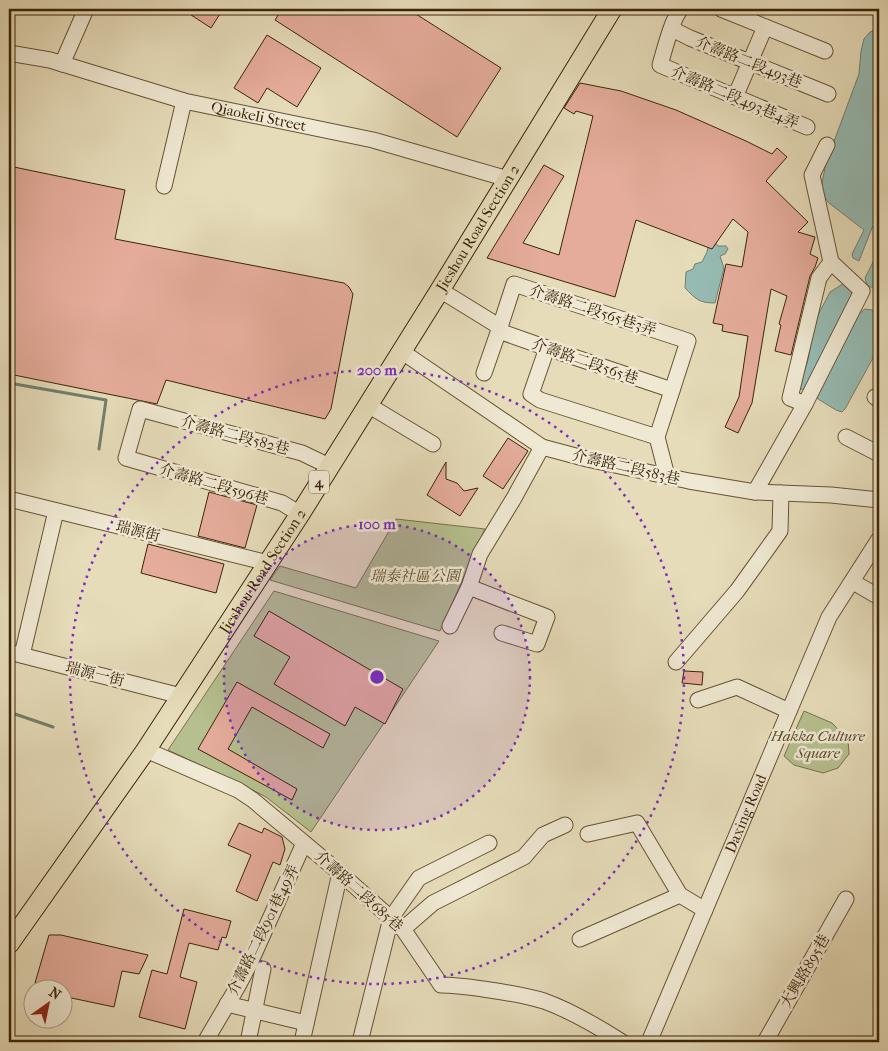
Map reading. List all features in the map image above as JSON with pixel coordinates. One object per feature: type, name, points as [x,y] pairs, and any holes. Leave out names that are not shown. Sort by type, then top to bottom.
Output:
[{"type":"main road","name":"Jieshou Road Section 2","points":[[9,944],[146,750],[300,514],[612,9]]},
{"type":"street","points":[[62,64],[86,9]]},
{"type":"street","points":[[721,9],[825,51]]},
{"type":"street","name":"介壽路二段493巷4弄","points":[[677,10],[660,65],[807,127]]},
{"type":"street","points":[[735,97],[765,27]]},
{"type":"street","name":"介壽路二段493巷","points":[[672,29],[828,94]]},
{"type":"street","name":"Qiaokeli Street","points":[[9,54],[50,60],[184,101],[373,140],[508,179]]},
{"type":"street","points":[[164,186],[184,101]]},
{"type":"street","points":[[755,492],[806,404],[862,291],[831,262],[812,175],[827,145]]},
{"type":"street","points":[[806,404],[790,398],[819,278],[831,262]]},
{"type":"street","name":"介壽路二段565巷3弄","points":[[500,329],[514,284],[688,340],[672,390]]},
{"type":"street","name":"介壽路二段565巷","points":[[440,290],[500,329],[547,348],[672,390]]},
{"type":"street","points":[[484,373],[500,329]]},
{"type":"street","points":[[547,348],[531,394],[540,400],[657,437]]},
{"type":"street","name":"介壽路二段583巷","points":[[402,351],[542,447],[587,459],[689,481],[755,492],[832,495],[879,500]]},
{"type":"street","points":[[667,476],[657,437],[672,390]]},
{"type":"street","points":[[368,405],[433,444]]},
{"type":"street","name":"介壽路二段582巷","points":[[126,458],[140,409],[302,454],[328,466]]},
{"type":"street","points":[[846,436],[879,454]]},
{"type":"street","points":[[450,626],[469,587],[480,554],[542,447]]},
{"type":"street","name":"介壽路二段596巷","points":[[126,458],[282,503],[300,514]]},
{"type":"street","points":[[676,662],[737,591],[780,531],[781,493]]},
{"type":"street","name":"瑞源街","points":[[9,499],[268,563]]},
{"type":"street","points":[[16,654],[56,511]]},
{"type":"street","name":"Daxing Road","points":[[649,1042],[829,618],[879,539]]},
{"type":"street","points":[[853,582],[879,597]]},
{"type":"street","points":[[469,587],[547,617],[537,644],[502,633]]},
{"type":"street","name":"瑞源一街","points":[[16,654],[181,696]]},
{"type":"street","points":[[698,700],[737,687],[789,711]]},
{"type":"street","name":"介壽路二段685巷","points":[[146,750],[238,790],[253,800],[403,929],[441,985],[506,992],[544,1001],[575,1014],[622,1042]]},
{"type":"street","points":[[588,834],[637,823],[680,895],[705,910]]},
{"type":"street","points":[[403,929],[433,904],[524,857],[544,835],[565,825]]},
{"type":"street","name":"介壽路二段901巷49弄","points":[[205,1042],[251,962],[304,843]]},
{"type":"street","points":[[360,1042],[391,918],[419,878],[489,843]]},
{"type":"street","points":[[302,1042],[340,873]]},
{"type":"street","points":[[580,939],[680,895]]},
{"type":"street","name":"大興路895巷","points":[[765,1042],[846,899]]},
{"type":"street","points":[[248,1042],[263,969]]},
{"type":"street","points":[[227,1004],[306,1024]]},
{"type":"green space","name":"瑞泰社區公園","points":[[396,519],[485,529],[440,631],[270,580],[280,566],[356,588]]},
{"type":"green space","points":[[274,591],[439,641],[311,832],[266,797],[168,750]]},
{"type":"green space","name":"Hakka Culture Square","points":[[804,711],[832,723],[848,740],[849,754],[838,768],[823,773],[794,765],[784,756]]},
{"type":"water","points":[[879,29],[879,217],[872,228],[859,261],[853,258],[852,254],[864,230],[829,203],[823,195],[821,188],[826,163],[859,74],[864,39],[870,32]]},
{"type":"water","points":[[715,242],[718,246],[726,246],[728,249],[725,254],[720,256],[724,268],[715,303],[710,303],[698,300],[685,288],[686,272],[693,269],[695,264],[702,262],[708,247]]},
{"type":"water","points":[[879,242],[879,291],[867,285],[865,278],[873,262]]},
{"type":"water","points":[[846,282],[851,285],[850,301],[806,391],[799,388],[808,360],[814,326],[830,292]]},
{"type":"water","points":[[865,309],[872,310],[879,315],[879,347],[842,412],[818,399],[817,394],[846,335],[859,314]]},
{"type":"building","points":[[182,9],[223,9],[211,28]]},
{"type":"building","points":[[282,9],[408,9],[501,68],[457,137],[275,20]]},
{"type":"building","points":[[267,35],[321,68],[297,107],[267,88],[258,103],[234,88]]},
{"type":"building","points":[[580,83],[621,91],[676,110],[772,154],[777,148],[787,157],[766,181],[808,222],[798,232],[815,237],[810,254],[818,258],[810,276],[791,355],[775,351],[781,325],[779,324],[787,296],[771,289],[752,403],[738,433],[725,427],[739,397],[748,336],[722,331],[723,325],[713,323],[726,264],[742,267],[748,232],[733,219],[712,249],[636,220],[615,297],[487,258],[544,165],[564,176],[523,243],[559,255],[593,116],[576,111],[574,114],[564,108]]},
{"type":"building","points":[[9,166],[125,190],[115,239],[344,283],[349,287],[353,294],[331,409],[325,419],[166,380],[157,404],[9,374]]},
{"type":"building","points":[[508,438],[528,451],[503,489],[483,476]]},
{"type":"building","points":[[446,462],[446,479],[457,483],[464,491],[478,488],[460,516],[427,495]]},
{"type":"building","points":[[209,492],[257,505],[245,548],[198,536]]},
{"type":"building","points":[[148,544],[224,564],[216,593],[141,573]]},
{"type":"building","points":[[269,611],[403,689],[385,724],[355,707],[345,726],[274,684],[290,657],[254,636]]},
{"type":"building","points":[[684,671],[703,672],[702,685],[682,683]]},
{"type":"building","points":[[237,682],[330,734],[323,748],[252,707],[228,749],[297,789],[292,800],[198,749]]},
{"type":"building","points":[[239,823],[262,833],[264,828],[282,837],[285,849],[280,865],[273,862],[257,901],[236,891],[251,855],[228,845]]},
{"type":"building","points":[[184,909],[231,921],[226,938],[222,937],[218,950],[189,943],[180,977],[197,982],[185,1029],[139,1017],[152,970],[167,974]]},
{"type":"building","points":[[49,935],[61,935],[148,955],[139,974],[122,971],[114,1007],[72,998],[72,978],[36,978]]},
{"type":"waterway","points":[[9,383],[106,400],[99,449]]},
{"type":"waterway","points":[[9,714],[15,714],[53,727]]}]
